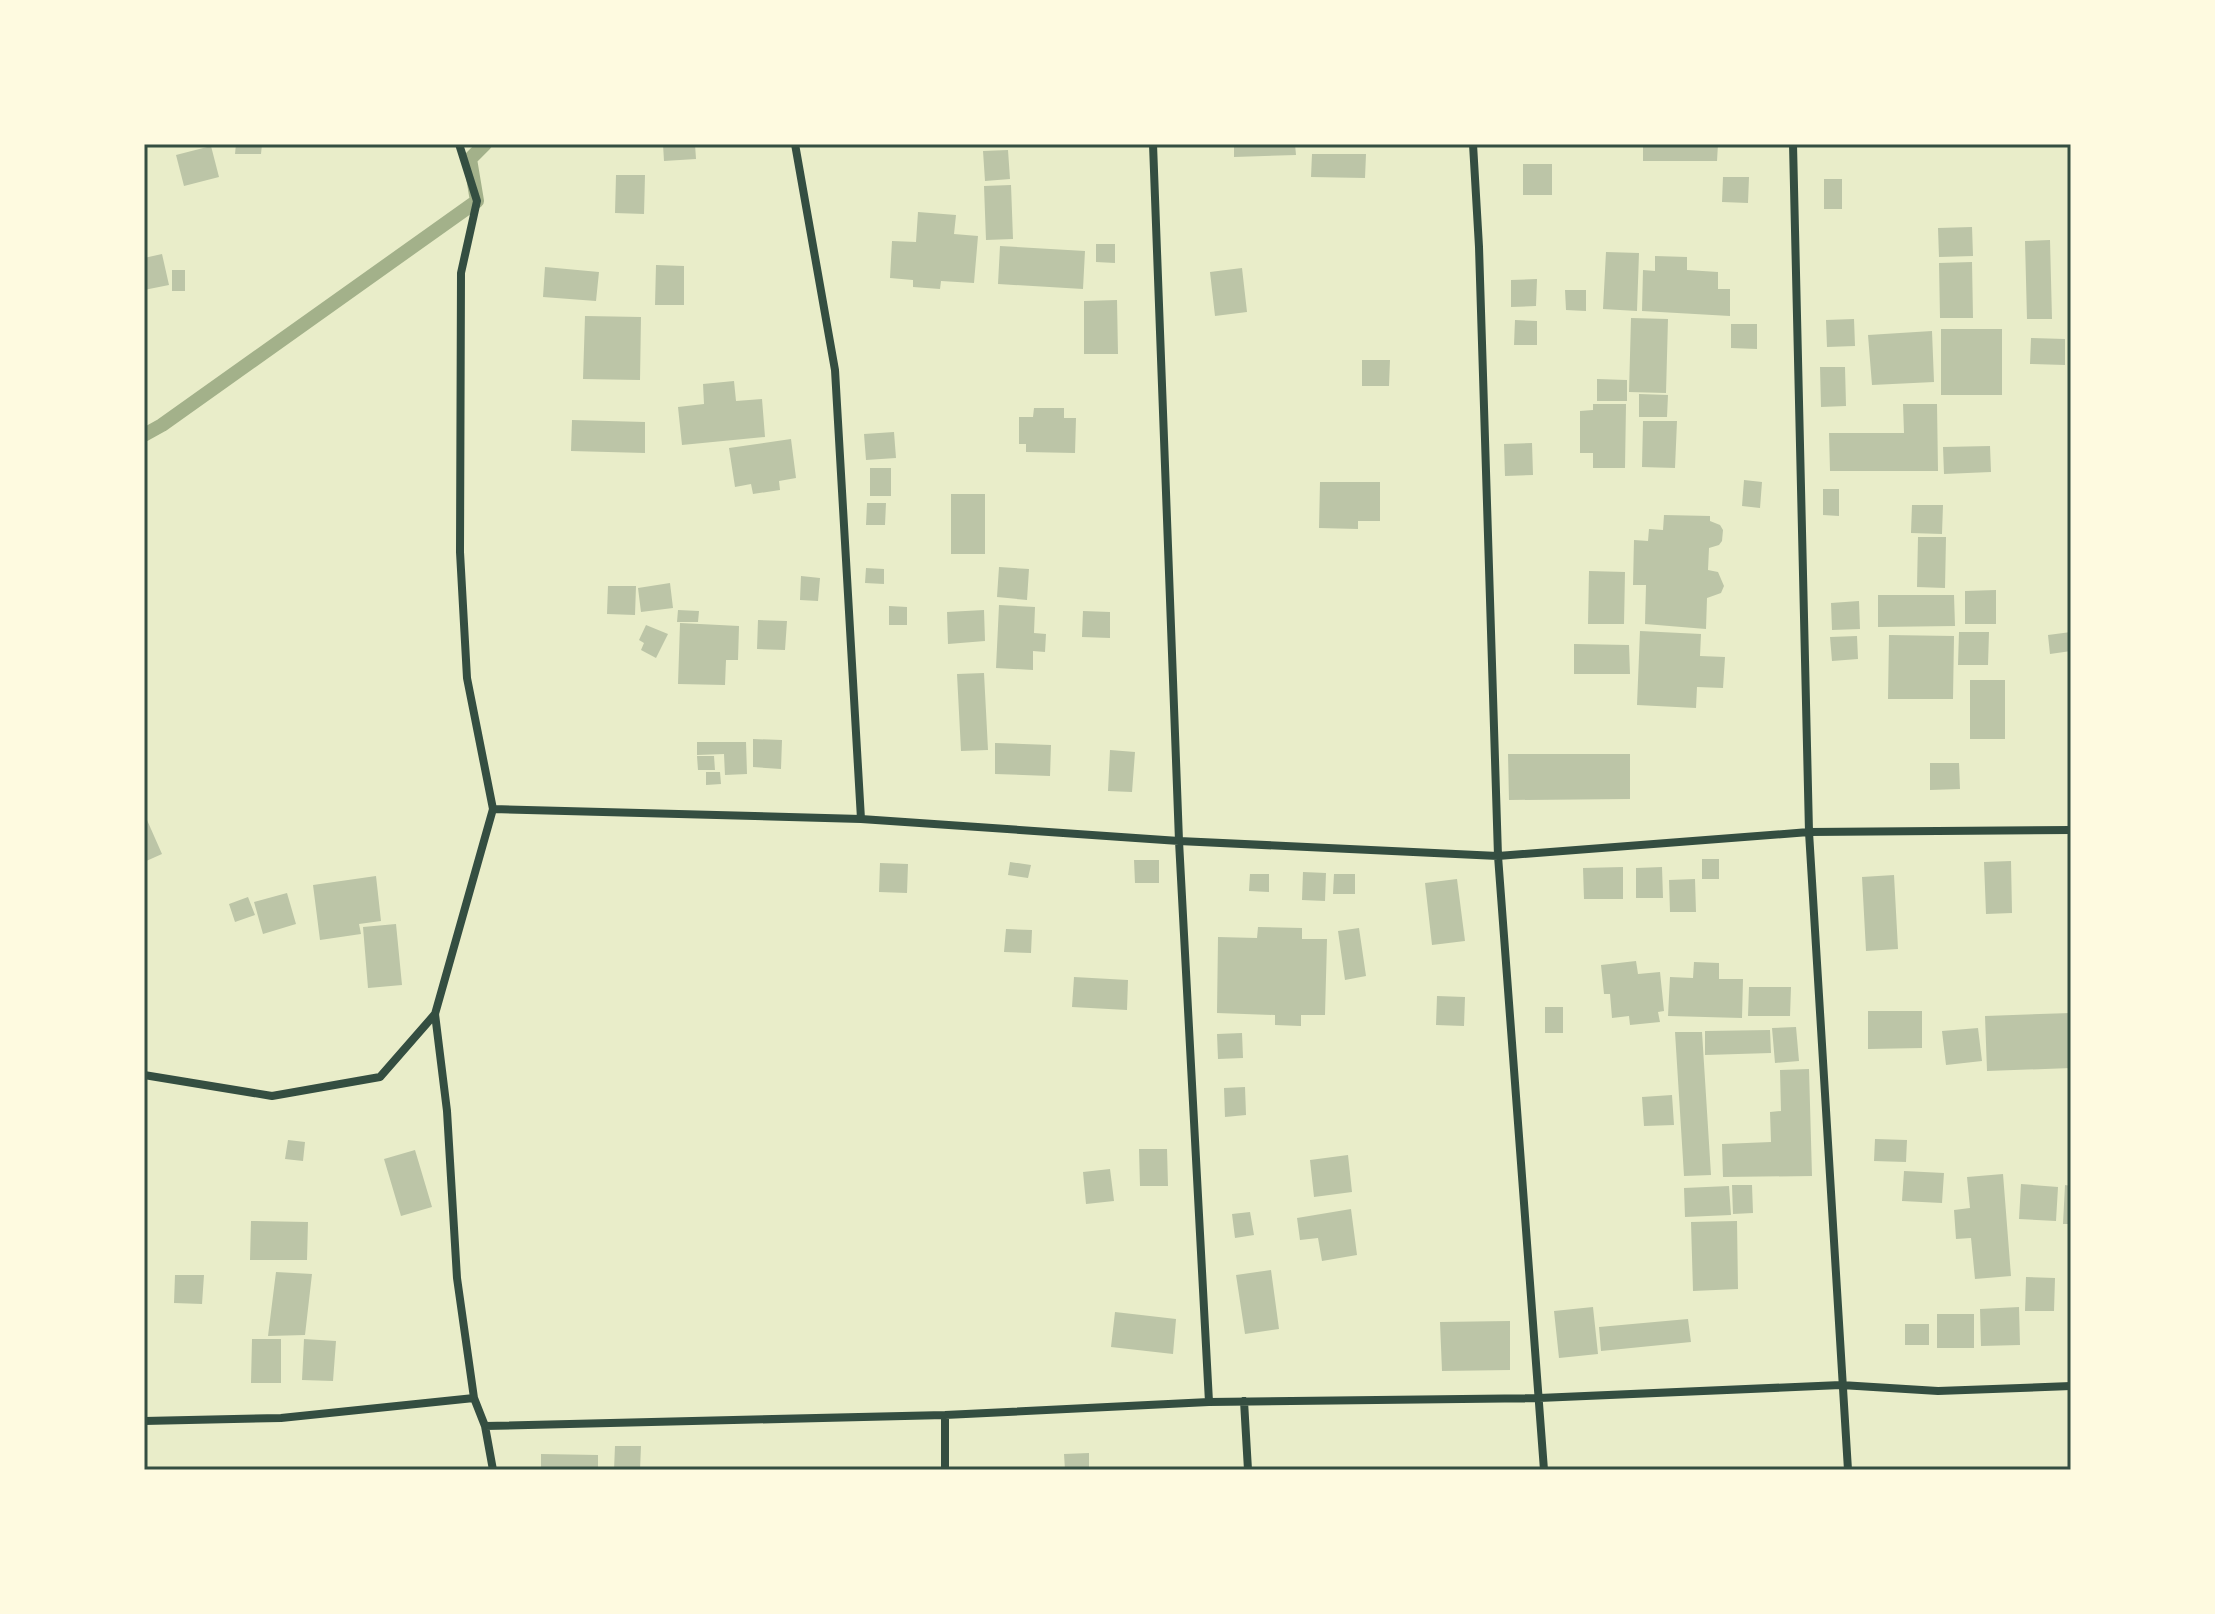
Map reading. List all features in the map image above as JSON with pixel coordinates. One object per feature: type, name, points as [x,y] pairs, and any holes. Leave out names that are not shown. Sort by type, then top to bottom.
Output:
[{"type":"street","points":[[459,144],[477,201],[461,273],[460,552],[464,631],[467,678],[493,809],[435,1014],[447,1111],[457,1278],[474,1398],[485,1426],[493,1470]]},
{"type":"street","points":[[795,144],[835,370],[861,819]]},
{"type":"street","points":[[1153,144],[1179,841],[1209,1402]]},
{"type":"street","points":[[1473,144],[1498,856],[1544,1470]]},
{"type":"street","points":[[1793,144],[1809,832],[1848,1470]]},
{"type":"street","points":[[493,809],[861,819],[1179,841],[1498,856],[1809,832],[2071,830]]},
{"type":"street","points":[[144,1075],[272,1096],[380,1077],[435,1014]]},
{"type":"street","points":[[485,1426],[945,1415],[1244,1401],[1539,1398],[1841,1385],[1938,1391],[2071,1386]]},
{"type":"street","points":[[144,1421],[281,1418],[474,1398]]},
{"type":"street","points":[[1244,1401],[1248,1470]]},
{"type":"street","points":[[945,1415],[945,1470]]},
{"type":"building","points":[[236,144],[262,144],[261,154],[235,154]]},
{"type":"building","points":[[663,144],[695,144],[696,159],[664,161]]},
{"type":"building","points":[[1234,144],[1295,144],[1296,155],[1234,157]]},
{"type":"building","points":[[1643,144],[1718,144],[1717,161],[1643,161]]},
{"type":"building","points":[[211,146],[219,177],[184,186],[176,155]]},
{"type":"building","points":[[1008,150],[1010,179],[985,181],[983,151]]},
{"type":"building","points":[[1312,154],[1366,154],[1365,178],[1311,177]]},
{"type":"building","points":[[1523,164],[1552,164],[1552,195],[1523,195]]},
{"type":"building","points":[[616,175],[645,175],[644,214],[615,213]]},
{"type":"building","points":[[1723,177],[1749,177],[1748,203],[1722,202]]},
{"type":"building","points":[[1824,179],[1842,179],[1842,209],[1824,209]]},
{"type":"building","points":[[1011,185],[1013,239],[986,240],[984,186]]},
{"type":"building","points":[[918,212],[956,215],[954,234],[978,236],[974,283],[941,281],[940,289],[913,287],[913,280],[890,278],[892,241],[916,242]]},
{"type":"building","points":[[1972,227],[1973,256],[1939,257],[1938,228]]},
{"type":"building","points":[[2050,240],[2052,319],[2027,319],[2025,241]]},
{"type":"building","points":[[1096,244],[1115,244],[1115,263],[1096,262]]},
{"type":"building","points":[[1000,246],[1085,251],[1083,289],[998,284]]},
{"type":"building","points":[[1606,252],[1639,253],[1637,311],[1603,309]]},
{"type":"building","points":[[162,254],[169,285],[144,290],[144,258]]},
{"type":"building","points":[[1655,256],[1687,257],[1687,270],[1718,272],[1718,289],[1730,289],[1730,316],[1642,311],[1643,270],[1655,271]]},
{"type":"building","points":[[1972,262],[1973,318],[1940,318],[1939,263]]},
{"type":"building","points":[[656,265],[684,266],[684,305],[655,305]]},
{"type":"building","points":[[545,267],[599,272],[596,301],[543,297]]},
{"type":"building","points":[[1242,268],[1247,312],[1215,316],[1210,272]]},
{"type":"building","points":[[172,270],[185,270],[185,291],[172,291]]},
{"type":"building","points":[[1537,279],[1536,306],[1511,307],[1511,280]]},
{"type":"building","points":[[1565,290],[1586,290],[1586,311],[1566,310]]},
{"type":"building","points":[[1117,300],[1118,354],[1084,354],[1084,301]]},
{"type":"building","points":[[585,316],[641,317],[640,380],[583,379]]},
{"type":"building","points":[[1631,318],[1668,319],[1666,393],[1629,392]]},
{"type":"building","points":[[1854,319],[1855,346],[1827,347],[1826,320]]},
{"type":"building","points":[[1515,320],[1537,321],[1537,345],[1514,345]]},
{"type":"building","points":[[1731,324],[1757,324],[1757,349],[1731,348]]},
{"type":"building","points":[[1941,329],[2002,329],[2002,395],[1941,395]]},
{"type":"building","points":[[1932,331],[1934,382],[1872,385],[1868,335]]},
{"type":"building","points":[[2031,338],[2065,339],[2065,365],[2030,364]]},
{"type":"building","points":[[1362,360],[1390,360],[1389,386],[1362,386]]},
{"type":"building","points":[[1820,367],[1845,367],[1846,406],[1821,407]]},
{"type":"building","points":[[1597,379],[1627,380],[1627,401],[1597,401]]},
{"type":"building","points":[[734,381],[736,401],[762,399],[765,437],[682,445],[678,407],[704,404],[703,384]]},
{"type":"building","points":[[1639,394],[1668,395],[1667,417],[1639,417]]},
{"type":"building","points":[[1593,404],[1626,404],[1625,468],[1593,468],[1593,453],[1580,453],[1580,411],[1593,410]]},
{"type":"building","points":[[1903,404],[1937,404],[1938,471],[1830,471],[1829,433],[1904,433]]},
{"type":"building","points":[[1034,408],[1064,408],[1064,418],[1076,418],[1075,453],[1026,452],[1026,444],[1019,444],[1019,417],[1033,417]]},
{"type":"building","points":[[572,420],[645,422],[645,453],[571,451]]},
{"type":"building","points":[[1643,421],[1677,421],[1675,468],[1642,467]]},
{"type":"building","points":[[894,432],[896,458],[866,460],[864,434]]},
{"type":"building","points":[[791,439],[796,478],[779,481],[780,490],[753,494],[751,484],[735,487],[729,448]]},
{"type":"building","points":[[1532,443],[1533,475],[1505,476],[1504,444]]},
{"type":"building","points":[[1990,446],[1991,472],[1944,474],[1943,447]]},
{"type":"building","points":[[870,468],[891,468],[891,496],[870,496]]},
{"type":"building","points":[[1744,480],[1762,482],[1760,508],[1742,506]]},
{"type":"building","points":[[1320,482],[1380,482],[1380,521],[1358,521],[1358,529],[1319,528]]},
{"type":"building","points":[[1823,489],[1839,489],[1839,516],[1823,515]]},
{"type":"building","points":[[951,494],[985,494],[985,554],[951,554]]},
{"type":"building","points":[[867,503],[886,503],[885,525],[866,525]]},
{"type":"building","points":[[1912,505],[1943,505],[1942,534],[1911,533]]},
{"type":"building","points":[[1664,515],[1710,516],[1710,521],[1720,525],[1723,530],[1719,545],[1709,548],[1708,570],[1718,572],[1724,586],[1721,593],[1707,598],[1706,629],[1645,624],[1646,585],[1633,585],[1634,540],[1648,541],[1649,529],[1663,530]]},
{"type":"building","points":[[1918,537],[1946,537],[1945,588],[1917,587]]},
{"type":"building","points":[[999,567],[1029,569],[1027,600],[997,597]]},
{"type":"building","points":[[866,568],[884,569],[884,584],[865,583]]},
{"type":"building","points":[[1589,571],[1625,572],[1624,624],[1588,624]]},
{"type":"building","points":[[801,576],[820,578],[818,601],[800,600]]},
{"type":"building","points":[[670,583],[673,608],[641,612],[638,588]]},
{"type":"building","points":[[608,586],[636,586],[635,615],[607,614]]},
{"type":"building","points":[[1996,590],[1996,624],[1965,624],[1965,591]]},
{"type":"building","points":[[1878,595],[1954,595],[1955,626],[1878,627]]},
{"type":"building","points":[[1859,601],[1860,629],[1832,630],[1831,603]]},
{"type":"building","points":[[999,605],[1035,607],[1034,633],[1046,634],[1045,652],[1033,651],[1033,670],[996,668]]},
{"type":"building","points":[[889,606],[907,607],[907,625],[889,625]]},
{"type":"building","points":[[678,610],[699,611],[698,622],[677,622]]},
{"type":"building","points":[[984,610],[985,641],[948,644],[947,612]]},
{"type":"building","points":[[1083,611],[1110,612],[1110,638],[1082,637]]},
{"type":"building","points":[[758,620],[787,621],[785,650],[757,649]]},
{"type":"building","points":[[680,623],[739,626],[738,660],[726,660],[725,685],[678,684]]},
{"type":"building","points":[[646,625],[668,634],[656,658],[641,650],[644,643],[639,640]]},
{"type":"building","points":[[1640,631],[1701,634],[1700,656],[1725,657],[1723,688],[1697,687],[1696,708],[1637,705]]},
{"type":"building","points":[[1959,632],[1989,632],[1988,665],[1958,665]]},
{"type":"building","points":[[2071,632],[2071,651],[2050,654],[2048,635]]},
{"type":"building","points":[[1889,635],[1954,636],[1953,699],[1888,699]]},
{"type":"building","points":[[1857,636],[1858,659],[1832,661],[1830,637]]},
{"type":"building","points":[[1574,644],[1629,645],[1630,674],[1574,674]]},
{"type":"building","points":[[984,673],[988,750],[961,751],[957,674]]},
{"type":"building","points":[[1970,680],[2005,680],[2005,739],[1970,739]]},
{"type":"building","points":[[753,739],[782,740],[781,769],[753,767]]},
{"type":"building","points":[[697,742],[746,742],[747,774],[725,775],[724,754],[697,755]]},
{"type":"building","points":[[995,743],[1051,745],[1050,776],[995,774]]},
{"type":"building","points":[[1110,750],[1135,752],[1132,792],[1108,791]]},
{"type":"building","points":[[1508,754],[1630,754],[1630,799],[1509,800]]},
{"type":"building","points":[[697,756],[714,756],[715,770],[698,770]]},
{"type":"building","points":[[1930,763],[1959,763],[1960,789],[1930,790]]},
{"type":"building","points":[[706,772],[720,772],[721,784],[706,785]]},
{"type":"building","points":[[147,820],[162,854],[144,862],[144,821]]},
{"type":"building","points":[[1702,859],[1719,859],[1719,879],[1702,879]]},
{"type":"building","points":[[1134,860],[1159,860],[1159,883],[1135,883]]},
{"type":"building","points":[[2011,861],[2012,913],[1986,914],[1984,862]]},
{"type":"building","points":[[1010,862],[1031,865],[1028,878],[1008,875]]},
{"type":"building","points":[[880,863],[908,864],[907,893],[879,892]]},
{"type":"building","points":[[1623,867],[1623,899],[1584,899],[1583,868]]},
{"type":"building","points":[[1662,867],[1663,898],[1636,898],[1636,868]]},
{"type":"building","points":[[1303,872],[1326,873],[1325,901],[1302,900]]},
{"type":"building","points":[[1250,874],[1269,874],[1269,892],[1249,891]]},
{"type":"building","points":[[1334,874],[1355,874],[1355,894],[1333,894]]},
{"type":"building","points":[[1894,875],[1898,949],[1866,951],[1862,877]]},
{"type":"building","points":[[376,876],[381,921],[359,924],[361,934],[320,940],[313,885]]},
{"type":"building","points":[[1457,879],[1465,941],[1432,945],[1425,883]]},
{"type":"building","points":[[1695,879],[1696,912],[1670,912],[1669,880]]},
{"type":"building","points":[[287,893],[296,924],[263,934],[254,902]]},
{"type":"building","points":[[248,897],[255,915],[235,922],[229,904]]},
{"type":"building","points":[[396,924],[402,985],[368,988],[363,927]]},
{"type":"building","points":[[1258,927],[1302,928],[1302,939],[1327,939],[1325,1015],[1301,1015],[1301,1026],[1275,1025],[1275,1015],[1217,1013],[1218,937],[1257,938]]},
{"type":"building","points":[[1359,928],[1366,976],[1345,980],[1338,931]]},
{"type":"building","points":[[1006,929],[1032,930],[1031,953],[1004,952]]},
{"type":"building","points":[[1636,961],[1638,974],[1660,972],[1664,1011],[1658,1012],[1660,1022],[1630,1025],[1629,1016],[1612,1018],[1610,994],[1604,994],[1601,965]]},
{"type":"building","points":[[1694,962],[1719,963],[1719,979],[1743,979],[1742,1018],[1668,1016],[1670,977],[1693,978]]},
{"type":"building","points":[[1074,977],[1128,980],[1127,1010],[1072,1007]]},
{"type":"building","points":[[1749,987],[1791,987],[1790,1016],[1748,1016]]},
{"type":"building","points":[[1437,996],[1465,997],[1464,1026],[1436,1025]]},
{"type":"building","points":[[1545,1007],[1563,1007],[1563,1033],[1545,1033]]},
{"type":"building","points":[[1868,1011],[1922,1011],[1922,1048],[1868,1049]]},
{"type":"building","points":[[2071,1013],[2071,1068],[1987,1071],[1985,1016]]},
{"type":"building","points":[[1796,1027],[1799,1061],[1775,1063],[1772,1028]]},
{"type":"building","points":[[1978,1028],[1982,1061],[1946,1065],[1942,1031]]},
{"type":"building","points":[[1770,1030],[1771,1053],[1705,1055],[1705,1031]]},
{"type":"building","points":[[1675,1032],[1702,1032],[1711,1175],[1684,1176]]},
{"type":"building","points":[[1242,1033],[1243,1058],[1218,1059],[1217,1034]]},
{"type":"building","points":[[1809,1069],[1812,1176],[1723,1177],[1722,1144],[1771,1142],[1770,1112],[1781,1111],[1780,1070]]},
{"type":"building","points":[[1245,1087],[1246,1115],[1225,1117],[1224,1088]]},
{"type":"building","points":[[1672,1095],[1674,1125],[1644,1126],[1642,1097]]},
{"type":"building","points":[[1875,1139],[1907,1140],[1906,1162],[1874,1161]]},
{"type":"building","points":[[288,1140],[305,1142],[303,1161],[285,1159]]},
{"type":"building","points":[[1139,1149],[1167,1149],[1168,1186],[1140,1186]]},
{"type":"building","points":[[415,1150],[432,1207],[401,1216],[384,1159]]},
{"type":"building","points":[[1348,1155],[1352,1192],[1314,1197],[1310,1160]]},
{"type":"building","points":[[1110,1169],[1114,1201],[1086,1204],[1083,1172]]},
{"type":"building","points":[[1904,1171],[1944,1173],[1942,1203],[1902,1201]]},
{"type":"building","points":[[2003,1174],[2011,1276],[1975,1279],[1971,1238],[1956,1239],[1954,1210],[1970,1208],[1967,1177]]},
{"type":"building","points":[[2021,1184],[2058,1187],[2056,1221],[2019,1219]]},
{"type":"building","points":[[1732,1185],[1752,1185],[1753,1213],[1733,1214]]},
{"type":"building","points":[[2065,1185],[2071,1186],[2071,1224],[2063,1224]]},
{"type":"building","points":[[1729,1186],[1731,1215],[1685,1217],[1684,1188]]},
{"type":"building","points":[[1351,1209],[1357,1255],[1322,1261],[1318,1238],[1300,1240],[1297,1218]]},
{"type":"building","points":[[1250,1212],[1254,1235],[1235,1238],[1232,1214]]},
{"type":"building","points":[[251,1221],[308,1222],[307,1260],[250,1260]]},
{"type":"building","points":[[1737,1221],[1738,1289],[1693,1291],[1691,1222]]},
{"type":"building","points":[[1271,1270],[1279,1329],[1245,1334],[1236,1275]]},
{"type":"building","points":[[276,1272],[312,1274],[305,1335],[268,1336]]},
{"type":"building","points":[[175,1275],[204,1275],[202,1304],[174,1303]]},
{"type":"building","points":[[2026,1277],[2055,1278],[2054,1311],[2025,1311]]},
{"type":"building","points":[[1593,1307],[1598,1354],[1559,1358],[1554,1311]]},
{"type":"building","points":[[2019,1307],[2020,1345],[1981,1346],[1980,1309]]},
{"type":"building","points":[[1115,1312],[1176,1319],[1173,1354],[1111,1347]]},
{"type":"building","points":[[1937,1314],[1974,1314],[1974,1348],[1937,1348]]},
{"type":"building","points":[[1688,1319],[1691,1342],[1601,1351],[1599,1327]]},
{"type":"building","points":[[1510,1321],[1510,1370],[1442,1371],[1440,1322]]},
{"type":"building","points":[[1905,1324],[1929,1324],[1929,1345],[1905,1345]]},
{"type":"building","points":[[252,1339],[281,1339],[281,1383],[251,1383]]},
{"type":"building","points":[[304,1339],[336,1341],[333,1381],[302,1380]]},
{"type":"building","points":[[615,1446],[641,1446],[640,1470],[614,1470]]},
{"type":"building","points":[[1089,1453],[1089,1470],[1065,1470],[1064,1454]]},
{"type":"building","points":[[541,1454],[598,1455],[598,1470],[541,1470]]},
{"type":"waterway","points":[[144,435],[477,201],[470,159],[485,144]]}]
